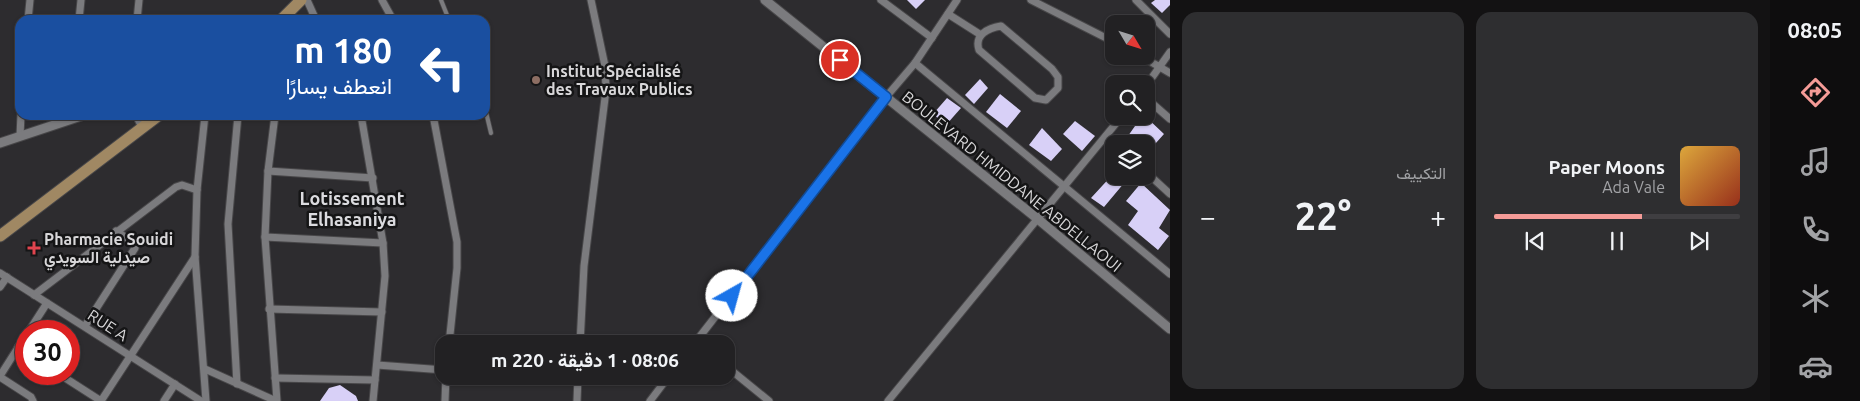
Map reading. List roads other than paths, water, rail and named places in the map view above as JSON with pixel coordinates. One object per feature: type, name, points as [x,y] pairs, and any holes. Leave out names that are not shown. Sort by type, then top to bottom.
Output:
[{"type":"main road","points":[[286,15],[301,0]]},
{"type":"main road","points":[[0,236],[152,120]]},
{"type":"street","points":[[28,15],[30,0]]},
{"type":"street","points":[[80,15],[81,0]]},
{"type":"street","points":[[138,15],[139,0]]},
{"type":"street","points":[[307,0],[314,15]]},
{"type":"street","points":[[382,0],[390,15]]},
{"type":"street","points":[[580,335],[584,266],[606,90],[605,66],[591,0]]},
{"type":"street","name":"BOULEVARD HMIDDANE ABDELLAOUI","points":[[765,0],[1039,220],[1170,329]]},
{"type":"street","points":[[703,335],[886,97],[915,64],[957,0]]},
{"type":"street","points":[[1031,0],[1105,37]]},
{"type":"street","points":[[1136,0],[1170,34]]},
{"type":"street","points":[[885,1],[932,38]]},
{"type":"street","points":[[948,14],[981,34]]},
{"type":"street","points":[[1001,26],[1052,69],[1059,82],[1053,95],[1046,100],[1035,98],[990,62],[977,45],[981,34],[1001,26]]},
{"type":"street","points":[[1154,75],[1170,52]]},
{"type":"street","points":[[915,64],[1170,274]]},
{"type":"street","points":[[1155,64],[1170,73]]},
{"type":"street","points":[[1155,106],[1170,119]]},
{"type":"street","points":[[20,136],[21,120]]},
{"type":"street","points":[[0,143],[64,120]]},
{"type":"street","points":[[140,120],[143,127]]},
{"type":"street","points":[[204,120],[197,190],[195,256],[206,401]]},
{"type":"street","points":[[237,384],[228,224],[238,120]]},
{"type":"street","points":[[205,369],[276,401],[268,309],[265,237],[268,171],[274,120]]},
{"type":"street","points":[[362,120],[383,243],[385,276],[373,401]]},
{"type":"street","points":[[433,120],[457,242],[457,268],[450,335]]},
{"type":"street","points":[[1107,135],[1115,125]]},
{"type":"street","points":[[888,401],[1039,220],[1105,137]]},
{"type":"street","points":[[268,171],[373,178]]},
{"type":"street","points":[[1155,180],[1170,194]]},
{"type":"street","points":[[34,295],[176,187],[182,185],[197,190]]},
{"type":"street","points":[[85,326],[134,248],[131,241],[116,232]]},
{"type":"street","points":[[265,237],[383,243]]},
{"type":"street","points":[[76,385],[101,401],[195,256]]},
{"type":"street","points":[[0,287],[3,275]]},
{"type":"street","name":"RUE A","points":[[3,275],[201,401]]},
{"type":"street","points":[[36,320],[47,303]]},
{"type":"street","points":[[268,309],[382,312]]},
{"type":"street","points":[[15,352],[0,377],[31,397],[33,401]]},
{"type":"street","points":[[377,365],[435,369]]},
{"type":"street","points":[[735,373],[769,401]]},
{"type":"street","points":[[275,378],[375,380]]},
{"type":"street","points":[[164,401],[175,384]]},
{"type":"street","points":[[445,401],[446,385]]},
{"type":"street","points":[[577,401],[578,385]]},
{"type":"street","points":[[650,401],[662,385]]},
{"type":"lane","points":[[441,0],[447,15]]},
{"type":"lane","points":[[488,120],[491,132]]},
{"type":"place","name":"Institut Spécialisé des Travaux Publics","points":[[536,80]]},
{"type":"place","name":"Pharmacie Souidi صيدلية السويدي","points":[[34,248]]},
{"type":"district","name":"Lotissement Elhasaniya","points":[[352,209]]}]
